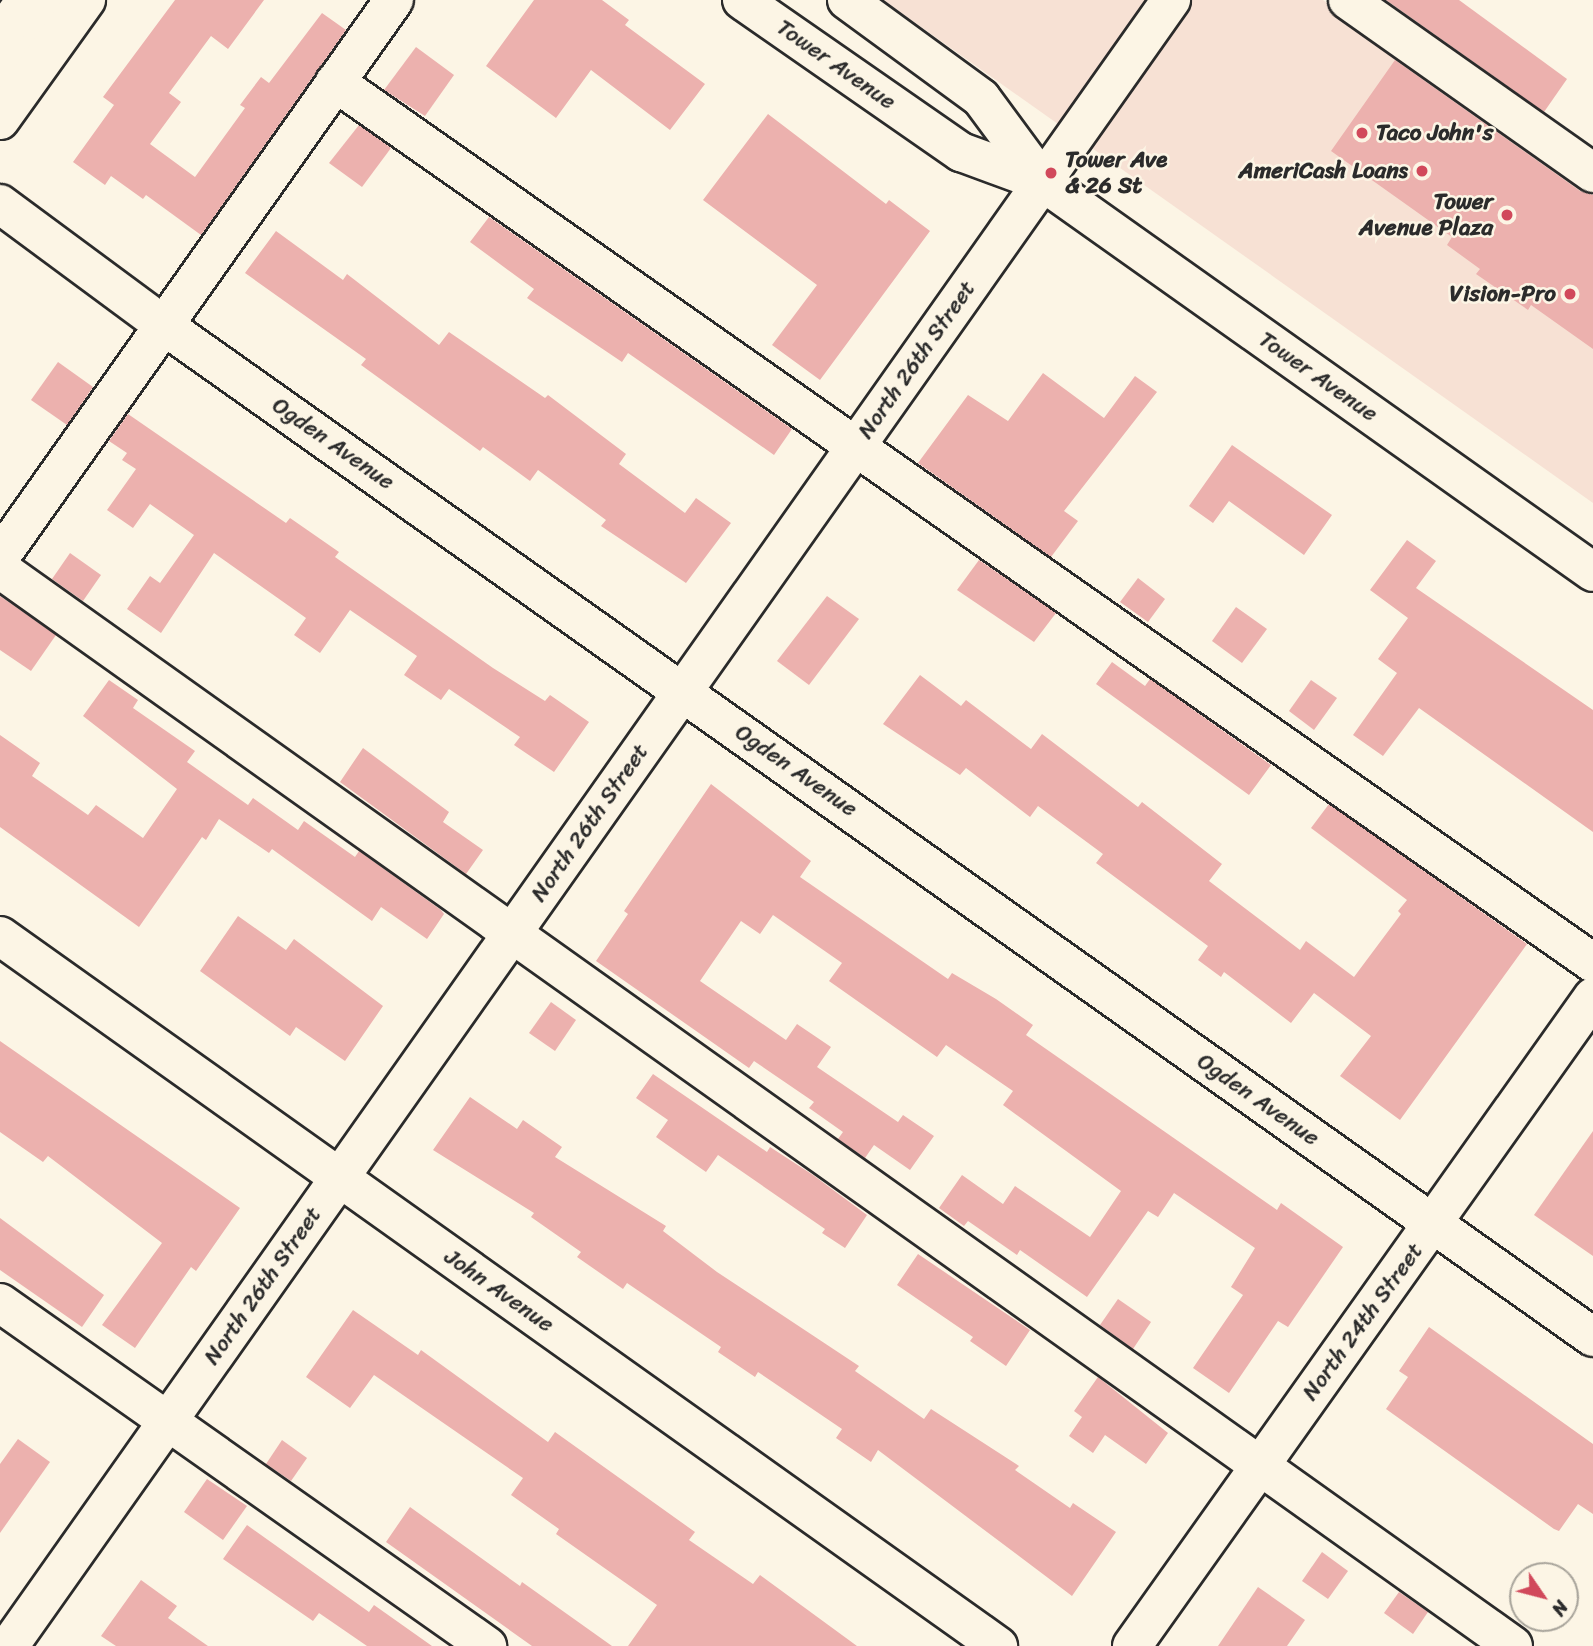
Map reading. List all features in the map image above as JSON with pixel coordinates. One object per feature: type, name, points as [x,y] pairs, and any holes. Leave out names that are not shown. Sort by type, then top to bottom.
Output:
[{"type":"street","points":[[0,36],[26,0]]},
{"type":"street","points":[[0,72],[30,31],[45,0]]},
{"type":"street","points":[[0,120],[86,0]]},
{"type":"street","points":[[0,557],[166,327],[394,0]]},
{"type":"street","name":"Tower Avenue","points":[[742,0],[961,152],[1043,182],[1593,572]]},
{"type":"street","name":"Tower Avenue","points":[[847,0],[981,99],[1043,182]]},
{"type":"street","name":"North 26th Street","points":[[9,1646],[1171,0]]},
{"type":"street","points":[[1348,0],[1593,173]]},
{"type":"street","points":[[335,82],[1593,963]]},
{"type":"street","name":"Ogden Avenue","points":[[0,204],[166,327],[1593,1337]]},
{"type":"street","points":[[0,569],[1261,1464],[1513,1646]]},
{"type":"street","name":"John Avenue","points":[[0,936],[998,1646]]},
{"type":"street","name":"North 24th Street","points":[[1132,1646],[1593,997]]},
{"type":"street","points":[[0,1303],[487,1646]]},
{"type":"shaded area","points":[[883,0],[1323,0],[1593,193],[1593,503]]},
{"type":"building","points":[[175,0],[264,0],[228,49],[211,36],[169,93],[181,102],[150,144],[195,177],[245,108],[240,105],[261,77],[269,83],[322,13],[346,30],[201,235],[146,195],[143,199],[111,176],[105,185],[73,162],[114,105],[103,97]]},
{"type":"building","points":[[534,0],[602,0],[629,20],[625,25],[705,84],[670,130],[591,70],[556,118],[486,66]]},
{"type":"building","points":[[1386,0],[1459,0],[1567,79],[1544,112]]},
{"type":"building","points":[[416,47],[454,75],[425,116],[384,90]]},
{"type":"building","name":"Tower Avenue Plaza","points":[[1395,60],[1580,191],[1593,195],[1593,349],[1531,305],[1528,310],[1476,274],[1480,269],[1447,245],[1452,237],[1331,151]]},
{"type":"building","points":[[768,114],[886,204],[889,200],[930,231],[820,380],[772,345],[817,285],[703,200]]},
{"type":"building","points":[[359,125],[391,148],[362,187],[329,163]]},
{"type":"building","points":[[489,217],[792,429],[774,455],[628,353],[622,362],[527,298],[534,289],[470,242]]},
{"type":"building","points":[[276,231],[343,280],[347,274],[439,345],[449,332],[545,398],[548,395],[626,454],[619,464],[685,513],[696,498],[731,523],[686,583],[601,526],[606,520],[538,470],[530,481],[483,447],[480,451],[361,365],[366,359],[245,273]]},
{"type":"building","points":[[58,362],[93,387],[67,425],[31,400]]},
{"type":"building","points":[[1043,373],[1104,418],[1135,376],[1157,392],[1064,511],[1078,521],[1051,557],[918,463],[968,395],[1008,421]]},
{"type":"building","points":[[128,414],[286,523],[290,518],[339,552],[335,557],[493,668],[545,701],[550,695],[589,722],[554,772],[514,745],[520,737],[449,689],[441,700],[404,675],[417,656],[350,610],[320,653],[294,635],[306,618],[214,553],[161,633],[127,609],[150,576],[160,583],[194,535],[150,504],[133,528],[107,510],[136,469],[122,460],[127,453],[109,441]]},
{"type":"building","points":[[1232,445],[1332,515],[1304,555],[1229,501],[1213,523],[1189,506]]},
{"type":"building","points":[[1407,540],[1436,561],[1416,588],[1593,710],[1593,832],[1419,708],[1383,756],[1353,735],[1397,673],[1378,659],[1408,618],[1370,590]]},
{"type":"building","points":[[70,553],[101,575],[83,601],[52,579]]},
{"type":"building","points":[[979,560],[1056,613],[1034,642],[957,590]]},
{"type":"building","points":[[1138,578],[1165,599],[1148,622],[1120,602]]},
{"type":"building","points":[[0,596],[56,635],[31,671],[0,650]]},
{"type":"building","points":[[827,596],[859,619],[809,685],[777,661]]},
{"type":"building","points":[[1236,607],[1267,629],[1242,663],[1212,641]]},
{"type":"building","points":[[1112,662],[1145,686],[1150,679],[1271,765],[1249,795],[1096,684]]},
{"type":"building","points":[[920,675],[961,706],[966,700],[1031,749],[1042,734],[1138,807],[1142,802],[1222,864],[1209,881],[1300,950],[1306,941],[1354,977],[1401,914],[1398,911],[1407,900],[1311,828],[1329,804],[1527,944],[1400,1120],[1340,1076],[1371,1036],[1314,993],[1291,1023],[1224,972],[1221,977],[1198,960],[1208,946],[1096,863],[1103,854],[1038,806],[1030,817],[966,768],[960,775],[883,724]]},
{"type":"building","points":[[109,680],[138,700],[133,708],[195,751],[187,762],[248,805],[253,798],[298,830],[304,821],[355,857],[359,851],[441,910],[444,914],[427,939],[381,907],[372,921],[272,849],[269,853],[219,819],[206,840],[202,837],[139,927],[0,827],[0,735],[40,763],[32,776],[88,815],[96,805],[143,838],[177,789],[83,716]]},
{"type":"building","points":[[1311,680],[1337,698],[1314,730],[1289,711]]},
{"type":"building","points":[[363,748],[449,812],[443,822],[483,850],[466,874],[340,782]]},
{"type":"building","points":[[711,784],[811,861],[800,877],[948,979],[952,973],[996,999],[1033,1025],[1026,1035],[1277,1210],[1281,1203],[1343,1247],[1288,1327],[1278,1321],[1229,1393],[1193,1368],[1243,1295],[1231,1287],[1255,1248],[1174,1193],[1158,1217],[1148,1211],[1087,1297],[1020,1250],[1017,1255],[968,1221],[964,1226],[939,1208],[962,1175],[1003,1204],[1015,1186],[1090,1237],[1121,1191],[1003,1105],[1013,1091],[946,1045],[937,1057],[829,981],[842,963],[773,915],[760,934],[741,921],[700,981],[786,1040],[797,1024],[831,1047],[817,1067],[898,1122],[903,1115],[934,1136],[910,1170],[874,1145],[865,1158],[838,1139],[843,1132],[809,1108],[814,1102],[754,1061],[749,1068],[596,961],[628,914],[624,911]]},
{"type":"building","points":[[238,916],[286,950],[294,939],[383,1006],[345,1061],[296,1027],[290,1036],[200,971]]},
{"type":"building","points":[[551,1002],[576,1020],[555,1051],[529,1033]]},
{"type":"building","points":[[0,1041],[240,1208],[196,1271],[191,1267],[135,1348],[102,1325],[162,1243],[48,1156],[43,1162],[0,1132]]},
{"type":"building","points":[[653,1074],[767,1152],[770,1147],[813,1175],[867,1215],[845,1248],[822,1233],[825,1229],[718,1155],[706,1172],[656,1137],[668,1120],[636,1098]]},
{"type":"building","points":[[470,1097],[517,1129],[523,1120],[562,1147],[555,1157],[666,1226],[663,1231],[717,1272],[859,1366],[855,1371],[924,1419],[931,1409],[1019,1466],[1015,1470],[1070,1508],[1073,1503],[1116,1532],[1072,1596],[878,1450],[871,1462],[836,1438],[842,1429],[758,1372],[755,1377],[718,1352],[721,1347],[627,1283],[623,1289],[577,1257],[581,1252],[531,1217],[534,1213],[433,1150]]},
{"type":"building","points":[[1593,1131],[1593,1256],[1534,1215]]},
{"type":"building","points":[[0,1218],[104,1295],[82,1327],[0,1270]]},
{"type":"building","points":[[918,1254],[1030,1330],[1006,1366],[970,1341],[973,1337],[897,1285]]},
{"type":"building","points":[[1118,1299],[1151,1322],[1133,1349],[1100,1325]]},
{"type":"building","points":[[353,1310],[418,1355],[421,1350],[548,1442],[555,1432],[695,1532],[689,1540],[753,1584],[760,1575],[857,1646],[628,1646],[657,1605],[556,1534],[559,1529],[511,1495],[523,1478],[374,1375],[350,1408],[306,1377]]},
{"type":"building","points":[[1429,1327],[1593,1444],[1593,1514],[1578,1504],[1559,1531],[1554,1529],[1386,1409],[1408,1377],[1399,1371]]},
{"type":"building","points":[[1098,1377],[1168,1433],[1146,1464],[1105,1435],[1093,1453],[1069,1436],[1082,1417],[1074,1411]]},
{"type":"building","points":[[18,1439],[50,1462],[0,1533],[0,1464]]},
{"type":"building","points":[[282,1440],[307,1458],[291,1481],[266,1464]]},
{"type":"building","points":[[207,1479],[247,1506],[223,1540],[184,1512]]},
{"type":"building","points":[[410,1507],[520,1586],[522,1582],[612,1646],[532,1646],[386,1542]]},
{"type":"building","points":[[247,1525],[369,1612],[374,1605],[432,1646],[367,1646],[319,1613],[313,1621],[223,1559]]},
{"type":"building","points":[[1322,1552],[1348,1571],[1328,1599],[1302,1581]]},
{"type":"building","points":[[141,1580],[177,1606],[168,1618],[208,1646],[116,1646],[101,1636]]},
{"type":"building","points":[[1258,1587],[1305,1620],[1287,1646],[1218,1646]]},
{"type":"building","points":[[1399,1592],[1428,1612],[1413,1634],[1384,1613]]},
{"type":"place","name":"Taco John's","points":[[1362,133]]},
{"type":"place","name":"AmeriCash Loans","points":[[1422,171]]},
{"type":"place","name":"Tower Ave & 26 St","points":[[1051,173]]},
{"type":"place","name":"Tower Avenue Plaza","points":[[1507,215]]},
{"type":"place","name":"Vision-Pro","points":[[1570,294]]}]
